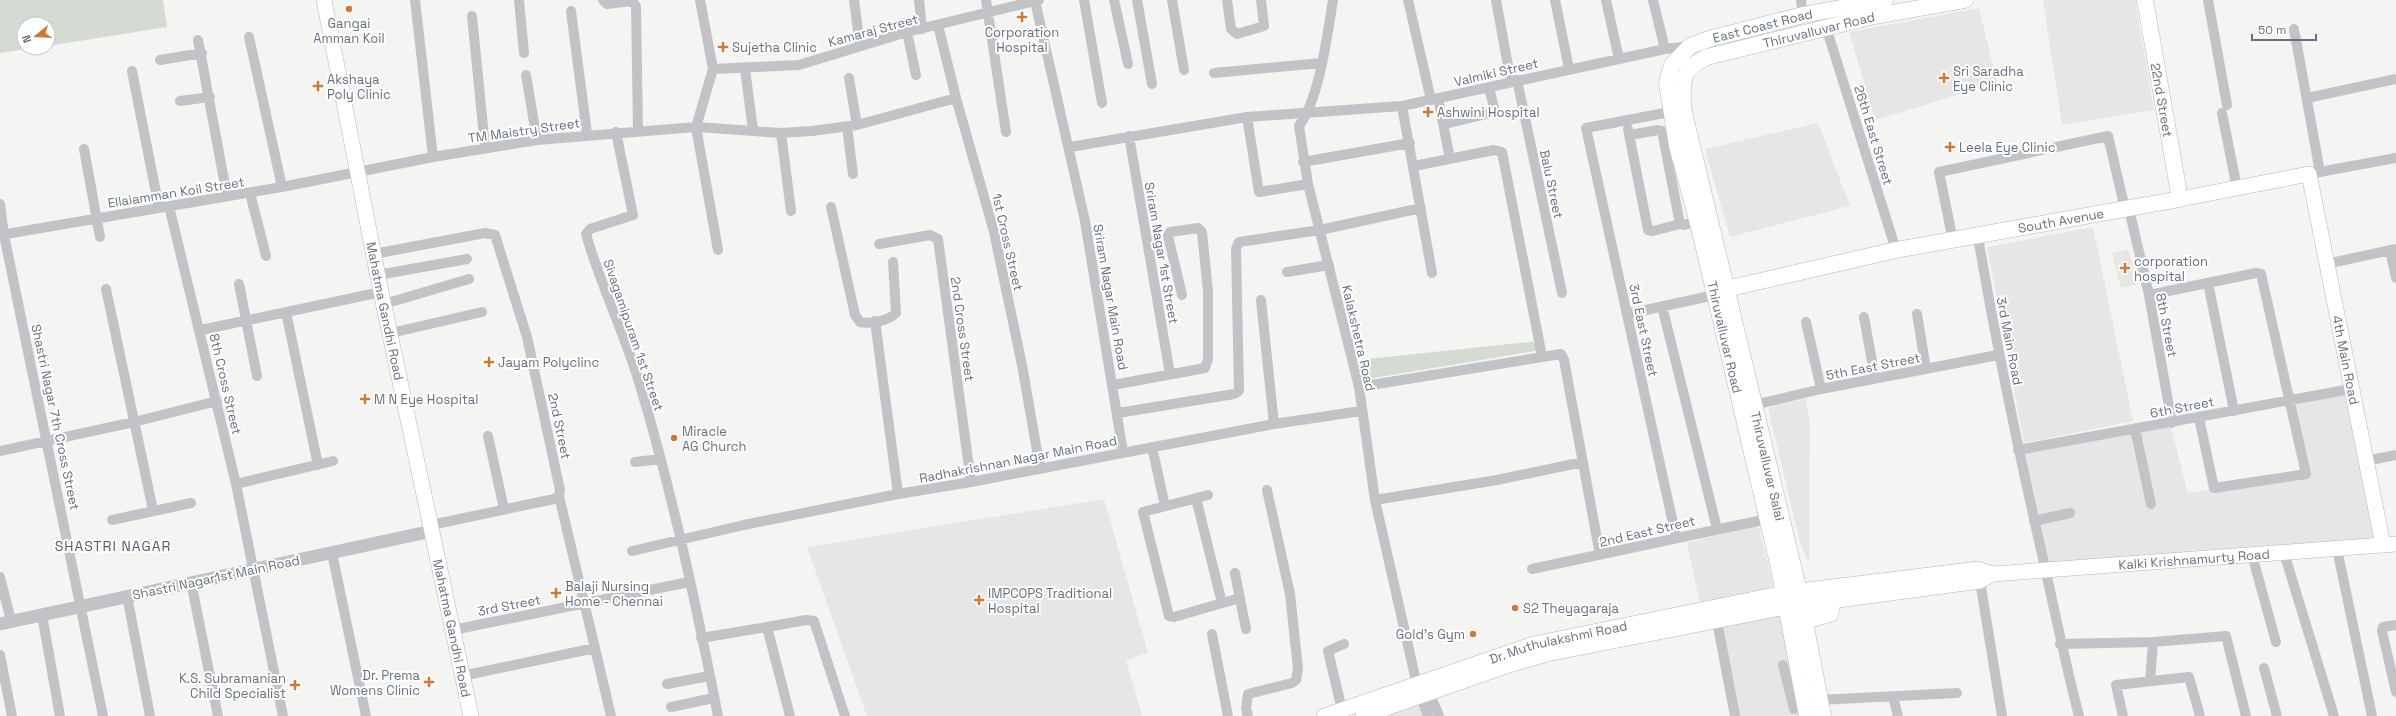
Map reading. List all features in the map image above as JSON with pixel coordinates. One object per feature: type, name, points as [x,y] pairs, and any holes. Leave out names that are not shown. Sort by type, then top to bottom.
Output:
[{"type":"main road","name":"Mahatma Gandhi Road","points":[[324,0],[382,298],[471,716]]},
{"type":"main road","name":"East Coast Road","points":[[1690,46],[1802,8],[1884,0]]},
{"type":"main road","name":"Thiruvalluvar Road","points":[[1804,709],[1792,636],[1795,603],[1767,519],[1683,108],[1684,78],[1691,65],[1706,57],[1870,17],[1964,0]]},
{"type":"main road","name":"22nd Street","points":[[2145,0],[2180,199]]},
{"type":"main road","name":"Thiruvalluvar Road","points":[[1690,46],[1672,65],[1667,83],[1670,112],[1697,221],[1721,292]]},
{"type":"main road","name":"South Avenue","points":[[1721,292],[1896,250],[1978,237],[2314,173]]},
{"type":"main road","name":"4th Main Road","points":[[2314,173],[2326,264],[2366,461],[2389,545]]},
{"type":"main road","name":"Thiruvalluvar Salai","points":[[1721,292],[1754,405],[1795,603]]},
{"type":"main road","name":"Kalki Krishnamurty Road","points":[[1832,603],[1986,577],[2045,570],[2389,545]]},
{"type":"main road","name":"Kalki Krishnamurty Road","points":[[1795,603],[1978,569],[1986,577]]},
{"type":"main road","points":[[1823,716],[1804,709],[1795,603],[1825,617],[1830,614],[1832,603]]},
{"type":"main road","name":"Dr. Muthulakshmi Road","points":[[1324,716],[1342,710],[1363,713],[1389,711],[1428,704],[1509,665],[1547,654],[1717,621],[1795,603]]},
{"type":"main road","name":"Dr. Muthulakshmi Road","points":[[1363,713],[1428,704],[1534,644],[1795,603]]},
{"type":"street","points":[[415,0],[433,157]]},
{"type":"street","points":[[519,0],[524,53]]},
{"type":"street","points":[[603,0],[607,4],[632,1],[636,6],[638,131]]},
{"type":"street","points":[[700,0],[713,69],[696,127],[718,250]]},
{"type":"street","points":[[854,0],[860,46]]},
{"type":"street","points":[[919,0],[922,30]]},
{"type":"street","points":[[986,0],[1006,132]]},
{"type":"street","name":"Kamaraj Street","points":[[713,69],[746,69],[799,65],[907,32],[922,30],[1037,0]]},
{"type":"street","name":"Sriram Nagar Main Road","points":[[1037,0],[1070,147],[1118,413],[1123,452]]},
{"type":"street","points":[[1084,0],[1102,103]]},
{"type":"street","points":[[1114,0],[1128,64]]},
{"type":"street","points":[[1137,0],[1152,84]]},
{"type":"street","points":[[1172,0],[1184,70]]},
{"type":"street","points":[[1227,0],[1231,29],[1237,34],[1264,26],[1261,0]]},
{"type":"street","name":"Kalakshetra Road","points":[[1333,0],[1321,63],[1308,114],[1298,126],[1308,184],[1359,387],[1375,500],[1428,704]]},
{"type":"street","points":[[1408,0],[1450,159]]},
{"type":"street","name":"Balu Street","points":[[1496,0],[1562,293]]},
{"type":"street","points":[[1555,0],[1569,69]]},
{"type":"street","points":[[1606,0],[1619,59]]},
{"type":"street","points":[[1653,0],[1665,49]]},
{"type":"street","points":[[2208,0],[2237,188]]},
{"type":"street","points":[[571,11],[587,134]]},
{"type":"street","points":[[472,16],[485,147]]},
{"type":"street","name":"1st Cross Street","points":[[938,25],[956,98],[994,232],[1022,365],[1040,468]]},
{"type":"street","name":"26th East Street","points":[[1826,27],[1896,250]]},
{"type":"street","points":[[2294,29],[2307,98],[2314,173]]},
{"type":"street","points":[[907,32],[916,75]]},
{"type":"street","points":[[249,37],[282,187]]},
{"type":"street","points":[[198,40],[202,53],[227,196]]},
{"type":"street","name":"Valmiki Street","points":[[1129,136],[1247,117],[1308,114],[1402,106],[1665,49],[1690,46]]},
{"type":"street","points":[[160,60],[202,53]]},
{"type":"street","points":[[1214,73],[1321,63]]},
{"type":"street","points":[[746,69],[753,130]]},
{"type":"street","name":"8th Cross Street","points":[[132,71],[164,207],[200,330],[217,401],[254,568],[283,716]]},
{"type":"street","points":[[526,75],[537,140]]},
{"type":"street","points":[[849,78],[853,174]]},
{"type":"street","points":[[2307,98],[2396,79]]},
{"type":"street","points":[[1449,123],[1493,112],[1489,87]]},
{"type":"street","points":[[180,101],[210,97]]},
{"type":"street","name":"TM Maistry Street","points":[[357,172],[485,147],[587,134],[696,127],[781,132],[852,126],[956,98]]},
{"type":"street","points":[[1402,106],[1410,143],[1432,273]]},
{"type":"street","points":[[1670,112],[1627,121],[1648,230],[1650,231],[1680,224],[1684,225],[1697,221]]},
{"type":"street","points":[[1247,117],[1259,192],[1308,184]]},
{"type":"street","name":"3rd East Street","points":[[1627,121],[1586,128],[1676,537]]},
{"type":"street","points":[[1630,135],[1658,130],[1662,131],[1680,224]]},
{"type":"street","name":"Sivagamipuram 1st Street","points":[[616,132],[633,215],[586,232],[639,381],[661,459],[681,540],[718,716]]},
{"type":"street","points":[[781,132],[791,211]]},
{"type":"street","points":[[1070,147],[1129,136]]},
{"type":"street","name":"Sriram Nagar 1st Street","points":[[1129,136],[1170,374]]},
{"type":"street","name":"8th Street","points":[[1953,241],[1939,172],[2108,136],[2149,295],[2172,423]]},
{"type":"street","points":[[1303,162],[1410,143]]},
{"type":"street","points":[[84,149],[100,237]]},
{"type":"street","points":[[1414,166],[1500,150],[1523,250],[1542,356]]},
{"type":"street","name":"South Avenue","points":[[2314,173],[2396,158]]},
{"type":"street","name":"Ellaiamman Koil Street","points":[[2,235],[250,193],[357,172]]},
{"type":"street","points":[[250,193],[266,256]]},
{"type":"street","name":"Shastri Nagar 7th Cross Street","points":[[0,204],[2,235],[48,441],[103,716]]},
{"type":"street","points":[[831,208],[854,315],[860,322],[875,321],[892,317],[896,313],[893,262]]},
{"type":"street","points":[[1118,413],[1234,394],[1239,391],[1237,244],[1241,241],[1320,230],[1421,208]]},
{"type":"street","points":[[1113,385],[1205,368],[1208,359],[1208,292],[1202,232],[1193,228],[1170,232],[1168,236],[1182,295]]},
{"type":"street","name":"2nd Street","points":[[374,254],[485,233],[495,235],[527,337],[560,490],[560,496],[611,716]]},
{"type":"street","name":"2nd Cross Street","points":[[879,244],[930,235],[938,239],[971,482]]},
{"type":"street","name":"3rd Main Road","points":[[1978,237],[1998,355],[2018,450],[2060,644],[2080,716]]},
{"type":"street","points":[[2326,264],[2393,249],[2396,278]]},
{"type":"street","points":[[378,275],[468,259]]},
{"type":"street","points":[[1287,272],[1329,265]]},
{"type":"street","points":[[2149,295],[2256,273],[2261,274],[2291,400],[2306,474],[2214,488],[2199,418]]},
{"type":"street","points":[[200,330],[286,312],[382,298],[469,279]]},
{"type":"street","points":[[2208,283],[2234,411]]},
{"type":"street","points":[[239,284],[245,321],[257,376]]},
{"type":"street","points":[[106,289],[154,510]]},
{"type":"street","points":[[1627,314],[1721,292]]},
{"type":"street","points":[[1261,300],[1274,424]]},
{"type":"street","points":[[1662,306],[1717,528]]},
{"type":"street","points":[[286,312],[318,465]]},
{"type":"street","points":[[390,332],[482,312]]},
{"type":"street","points":[[1917,314],[1926,369]]},
{"type":"street","points":[[1864,317],[1876,378]]},
{"type":"street","points":[[875,321],[898,494]]},
{"type":"street","points":[[1806,322],[1821,389]]},
{"type":"street","points":[[1359,387],[1561,354],[1564,360],[1600,555]]},
{"type":"street","name":"5th East Street","points":[[1754,405],[1821,389],[1998,355]]},
{"type":"street","name":"6th Street","points":[[2018,450],[2352,389]]},
{"type":"street","points":[[0,451],[134,422],[217,401]]},
{"type":"street","name":"Radhakrishnan Nagar Main Road","points":[[632,551],[744,525],[898,494],[971,482],[1274,424],[1362,411]]},
{"type":"street","points":[[2135,429],[2151,504]]},
{"type":"street","points":[[488,436],[504,509]]},
{"type":"street","points":[[1152,447],[1165,506]]},
{"type":"street","points":[[2366,461],[2396,455]]},
{"type":"street","points":[[635,462],[661,459]]},
{"type":"street","points":[[236,484],[333,461]]},
{"type":"street","points":[[1375,500],[1497,480],[1583,462]]},
{"type":"street","points":[[1248,716],[1246,708],[1248,694],[1292,682],[1296,680],[1298,670],[1290,594],[1267,490]]},
{"type":"street","points":[[1208,495],[1148,510],[1143,515],[1169,616],[1174,617],[1240,598]]},
{"type":"street","points":[[431,528],[560,496]]},
{"type":"street","points":[[1196,498],[1222,603]]},
{"type":"street","points":[[112,520],[191,502]]},
{"type":"street","points":[[2034,521],[2070,513]]},
{"type":"street","name":"2nd East Street","points":[[1532,569],[1717,528],[1767,519]]},
{"type":"street","name":"Shastri Nagar1st Main Road","points":[[6,622],[254,568],[332,553],[431,528]]},
{"type":"street","points":[[2337,549],[2372,716]]},
{"type":"street","points":[[2284,552],[2334,716]]},
{"type":"street","points":[[332,553],[366,716]]},
{"type":"street","points":[[2252,555],[2276,642]]},
{"type":"street","points":[[1235,573],[1246,629]]},
{"type":"street","points":[[0,577],[6,622]]},
{"type":"street","points":[[1986,577],[2002,716]]},
{"type":"street","points":[[190,582],[218,716]]},
{"type":"street","name":"3rd Street","points":[[453,630],[689,582]]},
{"type":"street","points":[[127,596],[150,716]]},
{"type":"street","points":[[42,615],[60,716]]},
{"type":"street","points":[[701,638],[812,620],[816,624],[845,716]]},
{"type":"street","points":[[1717,621],[1735,716]]},
{"type":"street","points":[[2396,625],[2383,627],[2382,631],[2396,692]]},
{"type":"street","points":[[767,627],[790,716]]},
{"type":"street","points":[[1212,634],[1228,716]]},
{"type":"street","points":[[2060,644],[2153,642],[2226,636],[2246,716]]},
{"type":"street","points":[[2150,681],[2153,642]]},
{"type":"street","points":[[1342,710],[1328,650],[1344,644]]},
{"type":"street","points":[[462,676],[595,648]]},
{"type":"street","points":[[0,655],[12,716]]},
{"type":"street","points":[[1782,665],[1804,709],[1893,697],[1957,693]]},
{"type":"street","points":[[2264,668],[2277,716]]},
{"type":"street","points":[[667,684],[709,676]]},
{"type":"street","points":[[2123,716],[2116,685],[2189,677],[2200,716]]},
{"type":"street","points":[[1893,697],[1898,716]]},
{"type":"street","points":[[671,707],[714,698]]},
{"type":"shaded area","points":[[0,0],[163,0],[167,27],[56,45],[56,16],[16,16],[16,51],[0,53]]},
{"type":"shaded area","points":[[2043,0],[2135,0],[2154,110],[2062,125]]},
{"type":"shaded area","points":[[1979,8],[1997,83],[1875,120],[1849,32]]},
{"type":"shaded area","points":[[1818,123],[1850,206],[1730,237],[1705,149]]},
{"type":"shaded area","points":[[2093,227],[2133,421],[2024,443],[1987,247]]},
{"type":"shaded area","name":"corporation hospital","points":[[2128,249],[2138,284],[2121,288],[2112,253]]},
{"type":"shaded area","points":[[1538,341],[1541,350],[1362,380],[1358,360]]},
{"type":"shaded area","points":[[2351,389],[2376,538],[2049,566],[2021,452],[2170,424],[2188,493],[2306,474],[2291,400]]},
{"type":"shaded area","points":[[1806,398],[1810,425],[1809,563],[1801,546],[1768,408]]},
{"type":"shaded area","name":"IMPCOPS Traditional Hospital","points":[[1104,499],[1148,653],[1126,660],[1142,716],[867,716],[807,547]]},
{"type":"shaded area","points":[[1758,525],[1773,584],[1768,592],[1700,603],[1687,543]]},
{"type":"shaded area","points":[[1785,613],[1805,716],[1737,716],[1723,626]]},
{"type":"shaded area","points":[[1421,697],[1428,716],[1363,716]]},
{"type":"place","name":"Gangai Amman Koil","points":[[349,9]]},
{"type":"place","name":"Corporation Hospital","points":[[1022,17]]},
{"type":"place","name":"Sujetha Clinic","points":[[723,47]]},
{"type":"place","name":"Sri Saradha Eye Clinic","points":[[1944,78]]},
{"type":"place","name":"Akshaya Poly Clinic","points":[[318,86]]},
{"type":"place","name":"Ashwini Hospital","points":[[1428,112]]},
{"type":"place","name":"Leela Eye Clinic","points":[[1950,147]]},
{"type":"place","name":"corporation hospital","points":[[2125,268]]},
{"type":"place","name":"Jayam Polyclinc","points":[[489,362]]},
{"type":"place","name":"M N Eye Hospital","points":[[365,399]]},
{"type":"place","name":"Miracle AG Church","points":[[674,438]]},
{"type":"place","name":"Balaji Nursing Home - Chennai","points":[[556,593]]},
{"type":"place","name":"IMPCOPS Traditional Hospital","points":[[979,600]]},
{"type":"place","name":"S2 Theyagaraja","points":[[1515,608]]},
{"type":"place","name":"Gold's Gym","points":[[1473,634]]},
{"type":"place","name":"Dr. Prema Womens Clinic","points":[[429,682]]},
{"type":"place","name":"K.S. Subramanian Child Specialist","points":[[295,685]]},
{"type":"district","name":"SHASTRI NAGAR","points":[[113,546]]}]
